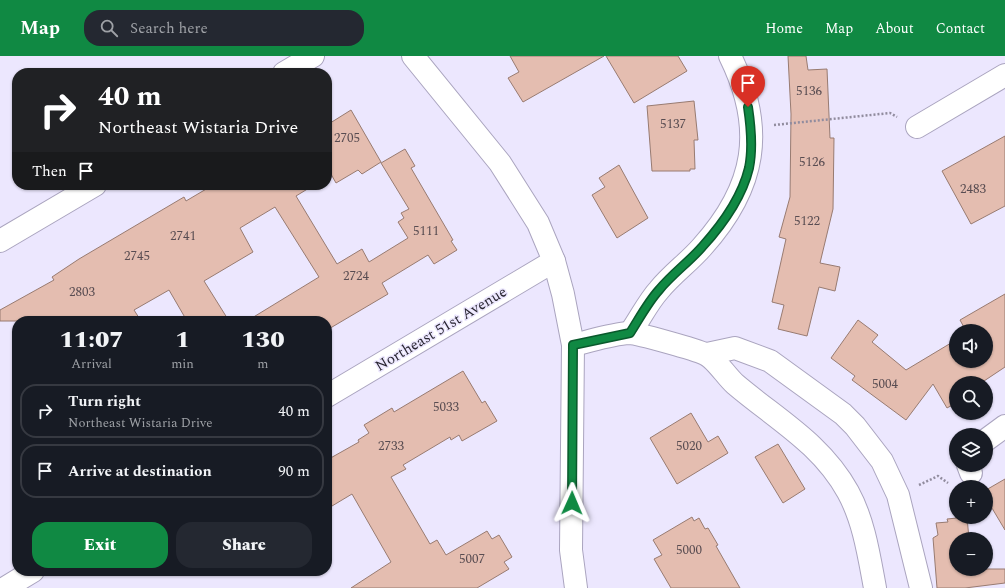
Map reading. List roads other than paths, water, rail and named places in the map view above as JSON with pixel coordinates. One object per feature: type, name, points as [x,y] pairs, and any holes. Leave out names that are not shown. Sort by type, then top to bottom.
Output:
[{"type":"street","points":[[293,68],[313,56]]},
{"type":"street","points":[[413,56],[500,163],[538,222],[554,261],[563,294],[573,345],[571,550],[576,588]]},
{"type":"street","points":[[630,333],[658,290],[703,246],[731,207],[749,168],[751,127],[748,107],[743,86],[730,56]]},
{"type":"street","points":[[917,127],[1005,75]]},
{"type":"street","points":[[0,241],[87,190]]},
{"type":"street","name":"Northeast 51st Avenue","points":[[332,393],[554,261]]},
{"type":"street","points":[[573,345],[630,333],[707,354],[736,348],[770,361],[842,414],[855,426],[882,461],[898,495],[921,588]]},
{"type":"street","points":[[707,354],[734,384],[778,417],[816,449],[829,464],[848,493],[860,521],[868,551],[875,588]]},
{"type":"street","points":[[993,435],[1005,426]]},
{"type":"street","points":[[5,588],[25,576]]}]
